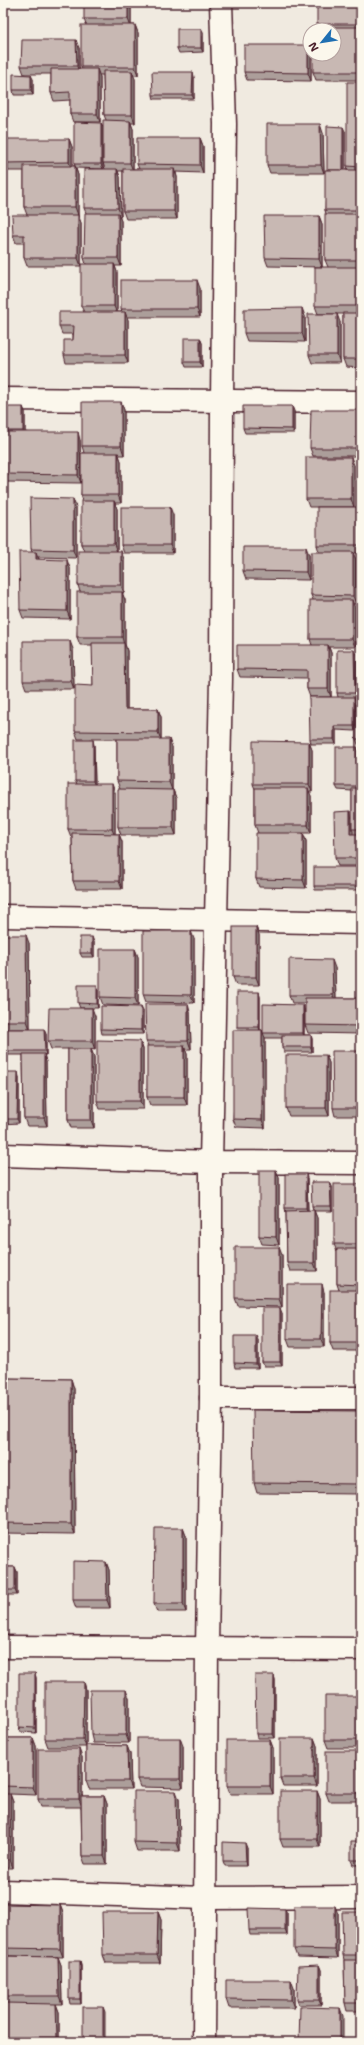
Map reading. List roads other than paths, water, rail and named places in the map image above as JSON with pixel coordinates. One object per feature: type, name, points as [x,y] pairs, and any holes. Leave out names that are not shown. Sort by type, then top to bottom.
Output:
[{"type":"street","points":[[204,2042],[204,1898],[211,1398],[211,1162],[217,919],[226,124],[221,3]]},
{"type":"street","points":[[3,399],[361,402]]},
{"type":"street","points":[[3,916],[361,923]]},
{"type":"street","points":[[3,1155],[211,1162],[361,1164]]},
{"type":"street","points":[[211,1398],[361,1398]]},
{"type":"street","points":[[3,1647],[361,1649]]},
{"type":"street","points":[[3,1891],[204,1898],[361,1897]]}]
